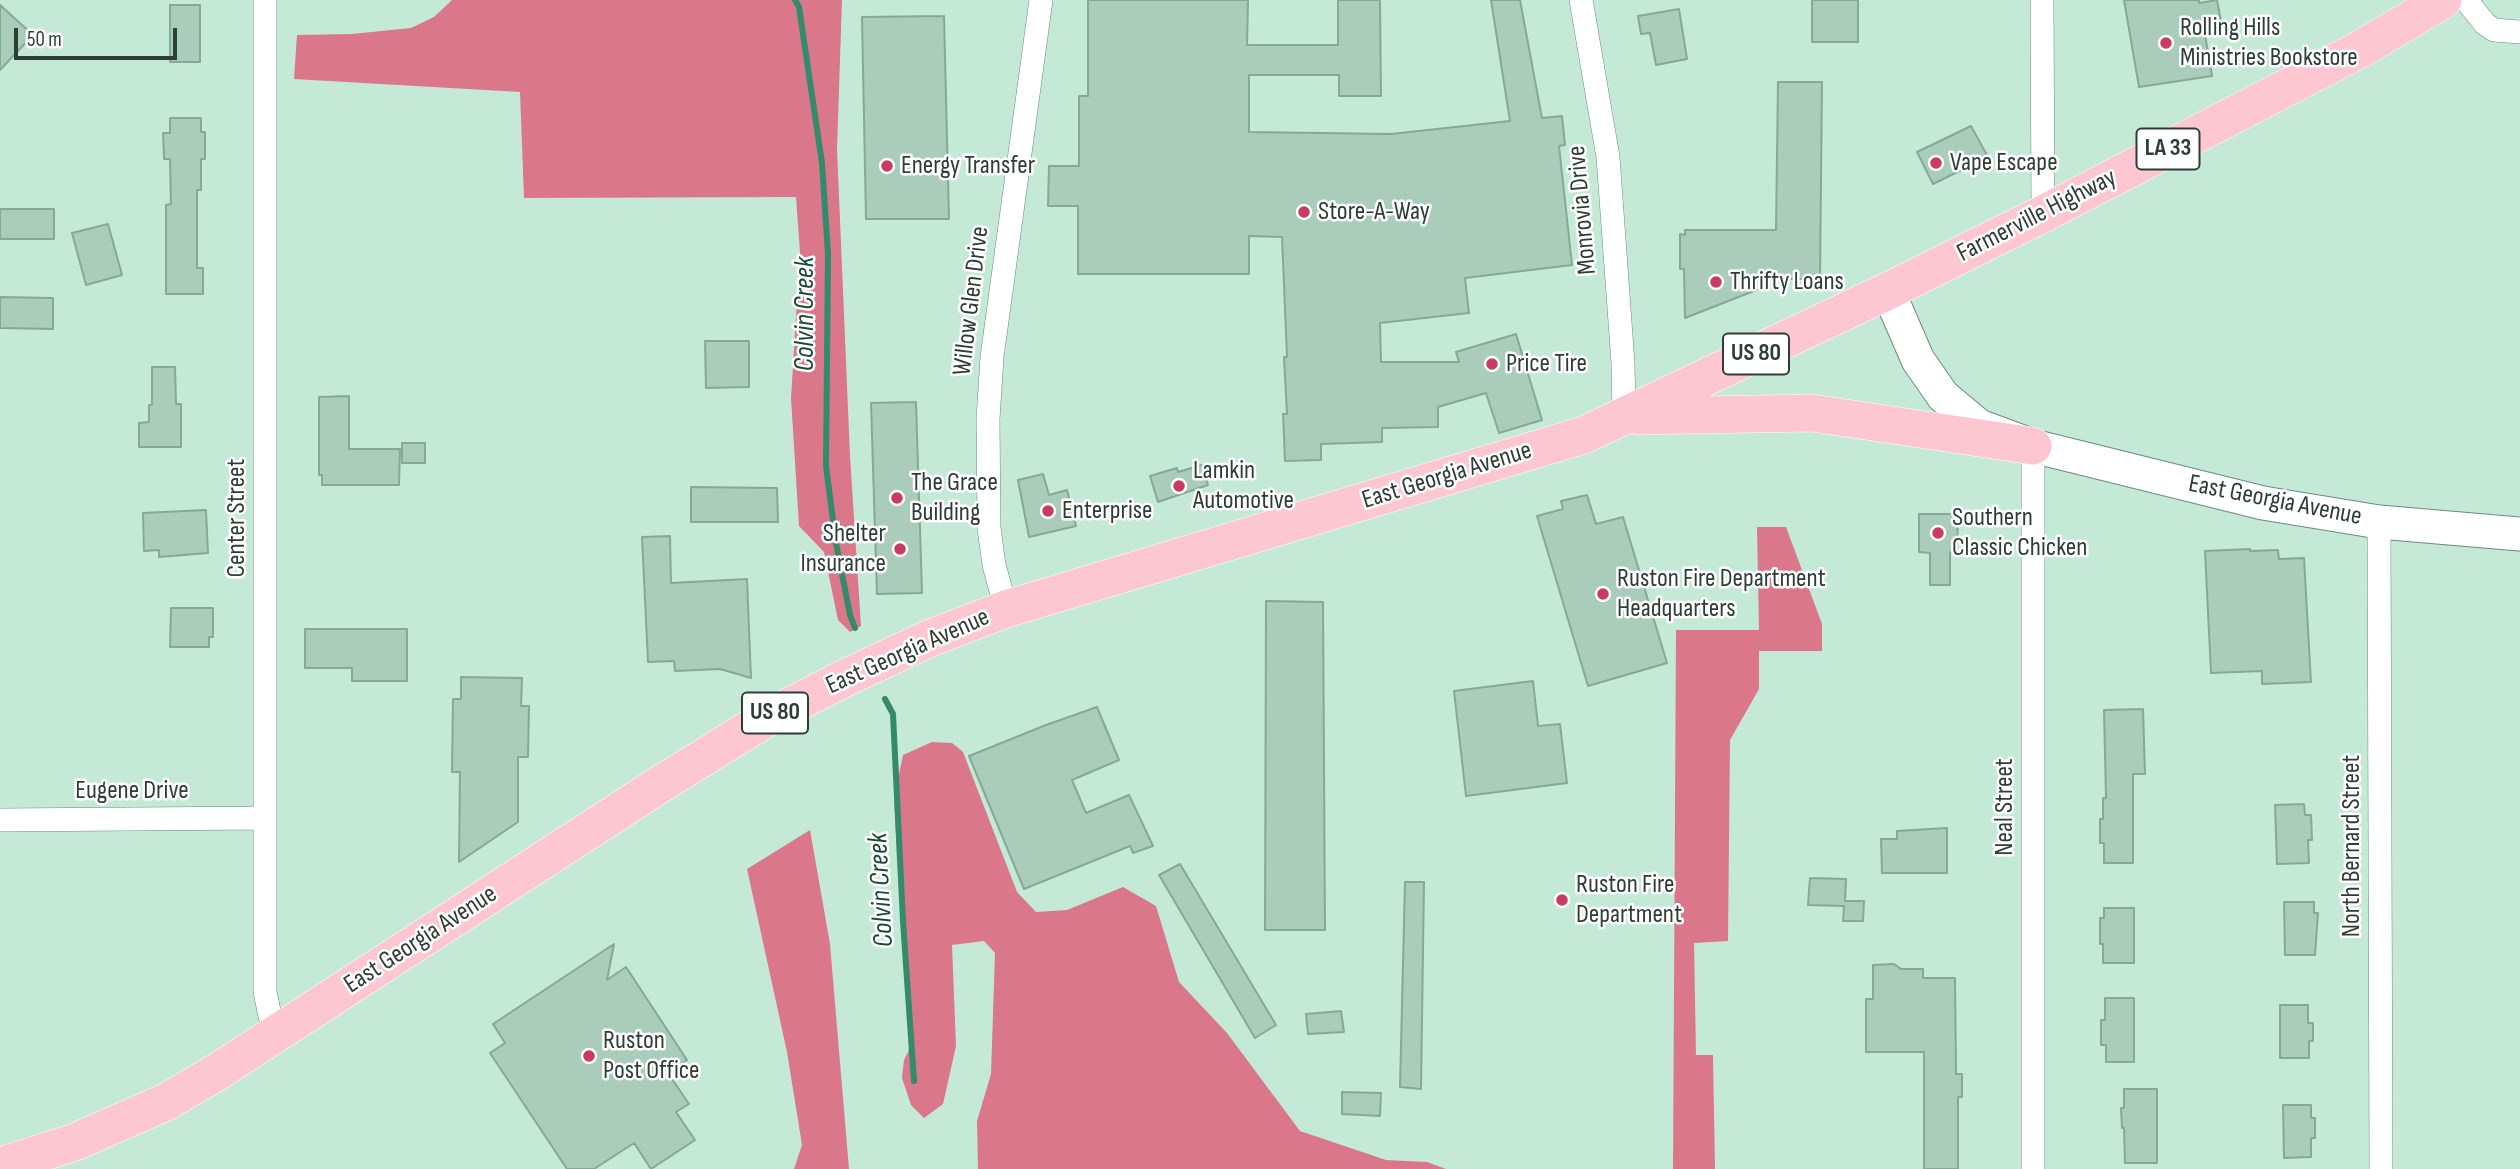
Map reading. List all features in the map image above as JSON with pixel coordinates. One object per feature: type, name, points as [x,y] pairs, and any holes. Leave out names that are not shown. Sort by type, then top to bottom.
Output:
[{"type":"main road","name":"Farmerville Highway","points":[[1888,291],[2359,50],[2443,0]]},
{"type":"main road","name":"East Georgia Avenue","points":[[0,1166],[75,1142],[166,1102],[280,1033],[767,718],[928,639],[1006,609],[1584,435],[1888,291],[1918,360],[1943,396],[1979,426],[2033,446],[2263,503],[2379,522],[2520,534]]},
{"type":"main road","points":[[1624,417],[1812,413],[2033,446]]},
{"type":"street","name":"Center Street","points":[[265,0],[265,992],[270,1016],[280,1033]]},
{"type":"street","name":"Willow Glen Drive","points":[[1006,609],[994,565],[989,528],[992,357],[1041,0]]},
{"type":"street","name":"Monrovia Drive","points":[[1581,0],[1608,157],[1623,363],[1624,417]]},
{"type":"street","points":[[2042,0],[2043,214]]},
{"type":"street","points":[[2466,0],[2485,24],[2494,30],[2520,32]]},
{"type":"street","name":"Neal Street","points":[[2033,446],[2033,1169]]},
{"type":"street","name":"North Bernard Street","points":[[2379,522],[2382,1169]]},
{"type":"street","name":"Eugene Drive","points":[[0,820],[265,818]]},
{"type":"shaded area","points":[[452,0],[842,0],[837,149],[850,456],[861,626],[850,632],[838,620],[824,552],[799,526],[791,398],[800,252],[796,197],[524,198],[520,92],[294,79],[297,35],[352,34],[411,28],[434,17]]},
{"type":"shaded area","points":[[1757,527],[1786,527],[1822,624],[1822,651],[1759,651],[1759,689],[1730,740],[1728,941],[1694,943],[1696,1055],[1713,1055],[1715,1169],[1673,1169],[1676,630],[1759,630]]},
{"type":"shaded area","points":[[932,742],[952,743],[963,752],[1017,892],[1036,912],[1067,910],[1123,887],[1156,906],[1179,982],[1227,1033],[1300,1131],[1386,1160],[1427,1162],[1446,1169],[978,1169],[977,1121],[991,1074],[995,953],[984,941],[952,945],[956,1046],[943,1104],[924,1118],[911,1105],[902,1078],[904,1060],[912,1044],[901,924],[894,798],[903,755]]},
{"type":"shaded area","points":[[810,830],[830,944],[849,1169],[794,1169],[802,1145],[787,1052],[747,869]]},
{"type":"building","points":[[1088,0],[1248,0],[1247,45],[1338,45],[1338,0],[1380,0],[1381,96],[1339,96],[1339,75],[1249,75],[1249,132],[1391,134],[1510,121],[1491,0],[1520,0],[1542,118],[1562,116],[1565,145],[1559,146],[1572,265],[1465,278],[1469,313],[1380,323],[1381,362],[1459,362],[1456,352],[1516,334],[1542,420],[1499,433],[1486,393],[1438,407],[1438,427],[1382,428],[1382,442],[1321,444],[1321,460],[1285,461],[1283,414],[1287,414],[1284,357],[1287,357],[1282,237],[1249,236],[1249,274],[1078,274],[1078,206],[1048,206],[1049,166],[1079,166],[1079,96],[1088,96]]},
{"type":"building","points":[[1812,0],[1858,0],[1858,42],[1812,42]]},
{"type":"building","name":"Rolling Hills Ministries Bookstore","points":[[2124,0],[2199,0],[2199,3],[2217,0],[2222,26],[2204,29],[2212,76],[2139,87]]},
{"type":"building","points":[[0,5],[33,35],[0,70]]},
{"type":"building","points":[[170,5],[200,5],[200,62],[170,62]]},
{"type":"building","points":[[1679,9],[1687,59],[1656,65],[1650,33],[1641,34],[1638,16]]},
{"type":"building","points":[[944,16],[949,219],[866,219],[862,17]]},
{"type":"building","points":[[1778,82],[1822,82],[1820,279],[1764,279],[1764,287],[1685,318],[1680,234],[1685,235],[1685,230],[1776,230]]},
{"type":"building","points":[[170,118],[201,118],[201,132],[205,132],[205,159],[201,159],[201,190],[197,190],[197,268],[203,268],[203,294],[166,294],[166,205],[171,204],[170,159],[164,159],[163,133],[170,133]]},
{"type":"building","points":[[1971,126],[1988,157],[1933,184],[1917,152]]},
{"type":"building","points":[[0,209],[54,209],[54,239],[0,239]]},
{"type":"building","points":[[108,224],[122,275],[86,285],[72,233]]},
{"type":"building","points":[[0,297],[53,298],[53,329],[0,328]]},
{"type":"building","points":[[705,341],[749,341],[749,387],[706,388]]},
{"type":"building","points":[[152,367],[175,367],[176,404],[181,404],[181,447],[139,447],[139,423],[149,422],[149,405],[152,405]]},
{"type":"building","points":[[349,396],[349,449],[400,449],[399,485],[322,485],[322,475],[319,475],[319,397]]},
{"type":"building","name":"The Grace Building","points":[[916,402],[922,593],[877,594],[871,403]]},
{"type":"building","points":[[402,443],[425,443],[425,463],[402,463]]},
{"type":"building","name":"Lamkin Automotive","points":[[1202,465],[1208,485],[1158,502],[1150,476],[1177,468],[1178,472]]},
{"type":"building","name":"Enterprise","points":[[1043,474],[1049,495],[1067,490],[1076,526],[1029,537],[1018,480]]},
{"type":"building","points":[[691,487],[777,488],[778,522],[691,522]]},
{"type":"building","name":"Ruston Fire Department Headquarters","points":[[1587,495],[1596,524],[1623,517],[1667,663],[1588,686],[1537,516],[1563,509],[1561,501]]},
{"type":"building","points":[[206,510],[208,553],[159,557],[159,550],[144,551],[143,513]]},
{"type":"building","name":"Southern Classic Chicken","points":[[1919,514],[1958,514],[1957,552],[1950,552],[1950,585],[1930,585],[1930,553],[1919,552]]},
{"type":"building","points":[[670,536],[671,583],[747,579],[751,678],[720,669],[675,671],[674,661],[648,662],[642,537]]},
{"type":"building","points":[[2278,550],[2279,559],[2304,558],[2311,682],[2262,684],[2262,671],[2211,673],[2205,551]]},
{"type":"building","points":[[1266,601],[1323,602],[1325,930],[1265,930]]},
{"type":"building","points":[[171,608],[213,608],[213,637],[209,637],[209,647],[170,647]]},
{"type":"building","points":[[305,629],[407,629],[407,681],[352,681],[352,668],[305,668]]},
{"type":"building","points":[[461,677],[522,678],[521,706],[529,706],[528,757],[518,757],[518,822],[459,862],[460,772],[452,772],[453,699],[461,699]]},
{"type":"building","points":[[1533,681],[1538,726],[1560,724],[1567,783],[1466,796],[1454,691]]},
{"type":"building","points":[[1097,707],[1119,760],[1072,780],[1086,813],[1129,795],[1153,846],[1133,853],[1130,846],[1024,889],[969,756]]},
{"type":"building","points":[[2143,709],[2145,774],[2133,774],[2133,863],[2104,863],[2104,843],[2100,843],[2100,819],[2103,819],[2103,798],[2106,798],[2104,710]]},
{"type":"building","points":[[2304,804],[2305,815],[2311,815],[2309,863],[2277,864],[2275,805]]},
{"type":"building","points":[[1947,828],[1947,873],[1882,873],[1881,839],[1897,839],[1897,831]]},
{"type":"building","points":[[1180,864],[1276,1025],[1255,1038],[1159,875]]},
{"type":"building","points":[[1810,878],[1846,879],[1845,901],[1864,901],[1863,921],[1843,921],[1844,906],[1808,905]]},
{"type":"building","points":[[1405,882],[1424,882],[1421,1089],[1400,1087]]},
{"type":"building","points":[[2284,902],[2314,902],[2314,913],[2318,913],[2315,955],[2285,955]]},
{"type":"building","points":[[2104,908],[2134,908],[2134,963],[2103,963],[2100,918],[2104,918]]},
{"type":"building","name":"Ruston Post Office","points":[[614,944],[607,980],[626,967],[687,1060],[668,1073],[689,1104],[676,1112],[695,1140],[651,1169],[634,1143],[594,1169],[567,1169],[490,1053],[505,1043],[493,1024]]},
{"type":"building","points":[[1894,964],[1901,969],[1923,969],[1923,978],[1955,978],[1956,1074],[1962,1074],[1962,1097],[1958,1097],[1958,1169],[1924,1169],[1924,1052],[1866,1052],[1866,999],[1873,999],[1873,965]]},
{"type":"building","points":[[2105,998],[2134,998],[2134,1062],[2106,1062],[2106,1045],[2101,1045],[2101,1020],[2105,1020]]},
{"type":"building","points":[[2280,1005],[2308,1005],[2308,1023],[2313,1023],[2309,1058],[2280,1058]]},
{"type":"building","points":[[1341,1011],[1344,1032],[1308,1034],[1306,1014]]},
{"type":"building","points":[[2124,1089],[2157,1089],[2157,1163],[2125,1163],[2121,1108],[2124,1108]]},
{"type":"building","points":[[1342,1092],[1381,1093],[1380,1116],[1342,1114]]},
{"type":"building","points":[[2283,1105],[2311,1105],[2311,1118],[2315,1118],[2315,1138],[2311,1138],[2311,1157],[2284,1158]]},
{"type":"waterway","name":"Colvin Creek","points":[[795,0],[799,7],[822,163],[828,254],[826,466],[836,543],[855,628]]},
{"type":"waterway","name":"Colvin Creek","points":[[885,699],[893,714],[914,1081]]},
{"type":"place","name":"Rolling Hills Ministries Bookstore","points":[[2166,43]]},
{"type":"place","name":"Vape Escape","points":[[1936,163]]},
{"type":"place","name":"Energy Transfer","points":[[887,166]]},
{"type":"place","name":"Store-A-Way","points":[[1304,212]]},
{"type":"place","name":"Thrifty Loans","points":[[1716,282]]},
{"type":"place","name":"Price Tire","points":[[1492,364]]},
{"type":"place","name":"Lamkin Automotive","points":[[1179,486]]},
{"type":"place","name":"The Grace Building","points":[[897,498]]},
{"type":"place","name":"Enterprise","points":[[1048,511]]},
{"type":"place","name":"Southern Classic Chicken","points":[[1938,533]]},
{"type":"place","name":"Shelter Insurance","points":[[900,549]]},
{"type":"place","name":"Ruston Fire Department Headquarters","points":[[1603,594]]},
{"type":"place","name":"Ruston Fire Department","points":[[1562,900]]},
{"type":"place","name":"Ruston Post Office","points":[[589,1056]]}]
